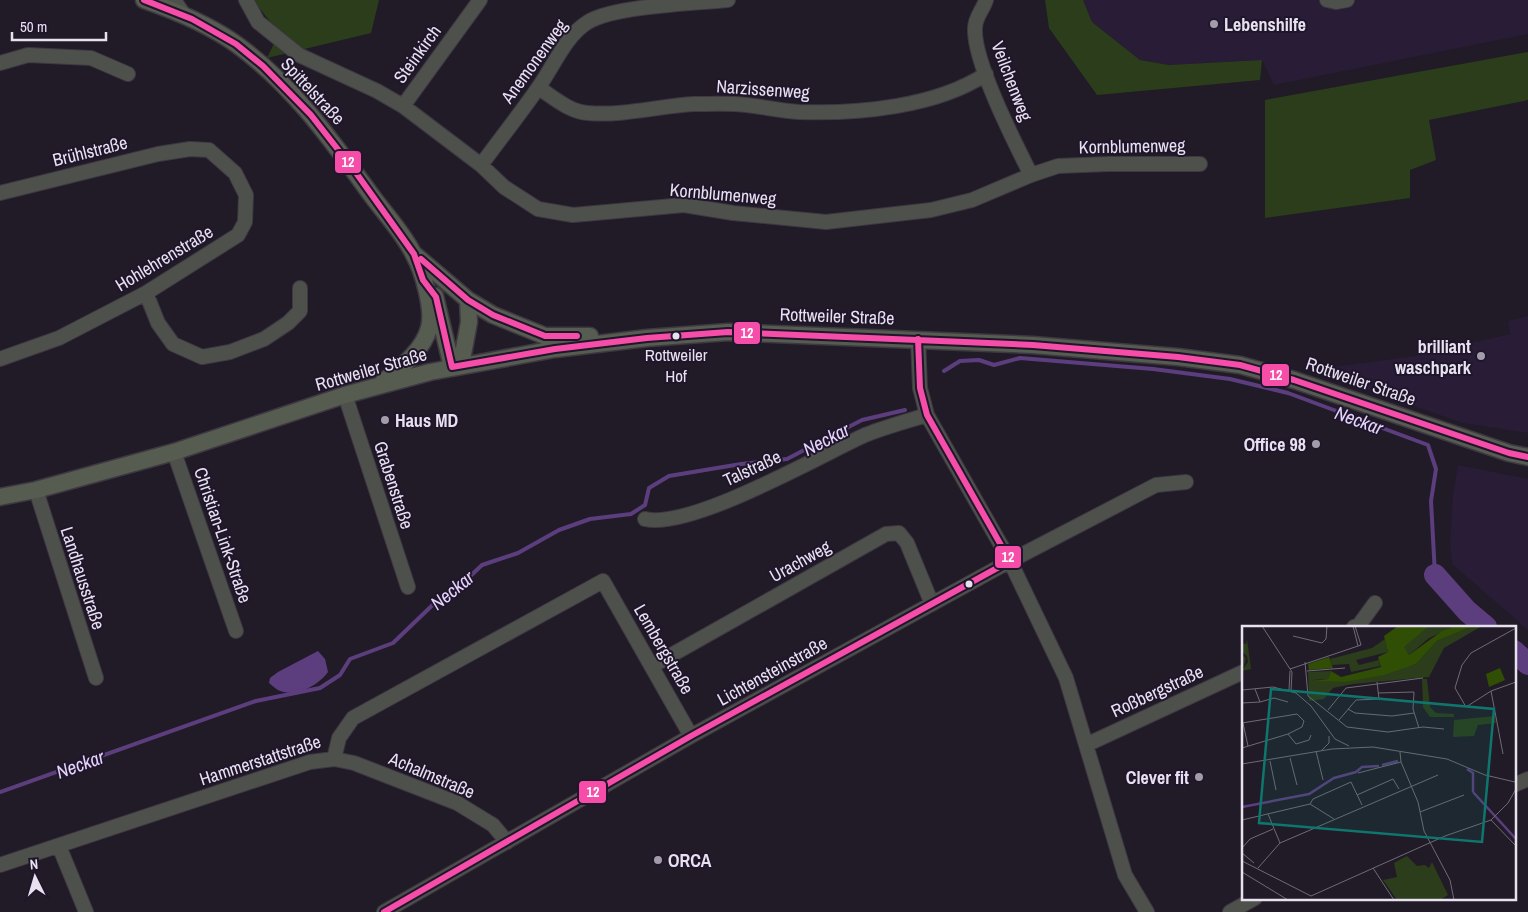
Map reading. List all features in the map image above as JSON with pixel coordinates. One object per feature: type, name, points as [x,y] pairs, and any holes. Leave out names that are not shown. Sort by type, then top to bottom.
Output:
[{"type":"main road","name":"Spittelstraße","points":[[144,0],[184,15],[210,28],[236,44],[285,86],[309,111],[414,254],[468,300],[493,315],[545,336],[647,338]]},
{"type":"main road","name":"Spittelstraße","points":[[380,385],[419,349],[430,328],[430,306],[424,280],[414,254]]},
{"type":"main road","name":"Spittelstraße","points":[[424,280],[436,297],[457,366]]},
{"type":"main road","points":[[457,366],[469,322],[468,300]]},
{"type":"main road","name":"Rottweiler Straße","points":[[0,497],[36,490],[174,452],[345,395],[457,366],[555,349],[647,338],[728,332],[918,339],[1178,357],[1240,365],[1294,380],[1509,453],[1528,457]]},
{"type":"street","points":[[174,0],[184,15]]},
{"type":"street","name":"Kornblumenweg","points":[[246,0],[258,22],[299,55],[377,91],[403,106],[481,165],[504,187],[538,209],[573,215],[684,205],[742,214],[826,222],[930,210],[972,200],[1031,175],[1058,166],[1200,164]]},
{"type":"street","name":"Steinkirch","points":[[403,106],[480,0]]},
{"type":"street","name":"Anemonenweg","points":[[481,165],[539,88],[573,34],[589,21],[604,15],[633,10],[728,0]]},
{"type":"street","name":"Veilchenweg","points":[[986,0],[976,19],[974,29],[977,48],[986,74],[1031,175]]},
{"type":"street","points":[[1327,0],[1336,2],[1346,0]]},
{"type":"street","points":[[0,63],[28,55],[91,58],[128,74]]},
{"type":"street","name":"Narzissenweg","points":[[539,88],[569,108],[588,114],[693,104],[746,105],[798,112],[838,112],[884,107],[933,98],[969,86],[986,74]]},
{"type":"street","name":"Brühlstraße","points":[[0,192],[158,154],[190,149]]},
{"type":"street","name":"Hohlehrenstraße","points":[[0,359],[59,338],[146,293],[238,235],[245,222],[246,195],[235,173],[209,150],[190,149]]},
{"type":"street","points":[[146,293],[158,323],[172,344],[202,358],[230,352],[264,339],[288,323],[300,311],[300,288]]},
{"type":"street","points":[[918,339],[920,388],[928,415],[1010,561],[1066,678],[1088,744],[1125,875],[1147,912]]},
{"type":"street","name":"Grabenstraße","points":[[345,395],[408,587]]},
{"type":"street","name":"Talstraße","points":[[645,519],[654,522],[696,512],[730,500],[867,435],[928,415]]},
{"type":"street","name":"Christian-Link-Straße","points":[[174,452],[236,631]]},
{"type":"street","name":"Lichtensteinstraße","points":[[384,912],[691,736],[1010,561],[1156,486],[1186,482]]},
{"type":"street","name":"Landhausstraße","points":[[36,490],[96,678]]},
{"type":"street","name":"Urachweg","points":[[652,666],[886,534],[899,533],[907,543],[932,604]]},
{"type":"street","name":"Lembergstraße","points":[[603,581],[691,736]]},
{"type":"street","name":"Hammerstattstraße","points":[[0,865],[310,762],[334,759],[338,738],[353,718],[603,581]]},
{"type":"street","points":[[1356,626],[1375,603]]},
{"type":"street","name":"Roßbergstraße","points":[[1088,744],[1242,672]]},
{"type":"street","name":"Achalmstraße","points":[[334,759],[354,763],[457,803],[493,825],[507,842]]},
{"type":"street","points":[[1516,784],[1528,779]]},
{"type":"street","points":[[59,846],[86,912]]},
{"type":"street","points":[[1230,912],[1251,900]]},
{"type":"shaded area","points":[[1083,0],[1528,0],[1528,34],[1274,85],[1262,60],[1169,65],[1140,60],[1092,22]]},
{"type":"shaded area","points":[[1528,316],[1528,433],[1463,423],[1329,377],[1334,367],[1415,356],[1510,334],[1508,321]]},
{"type":"shaded area","points":[[1458,465],[1528,479],[1528,630],[1452,564],[1450,542],[1453,495]]},
{"type":"shaded area","points":[[318,651],[325,659],[328,672],[312,686],[292,693],[277,689],[269,683],[270,678],[278,672]]},
{"type":"green space","points":[[253,0],[379,0],[371,33],[267,58],[279,33]]},
{"type":"green space","points":[[1045,0],[1083,0],[1092,22],[1140,60],[1169,65],[1262,60],[1260,80],[1097,95],[1049,28]]},
{"type":"green space","points":[[1528,52],[1528,100],[1429,120],[1436,160],[1410,170],[1410,198],[1265,218],[1265,100]]},
{"type":"waterway","name":"Neckar","points":[[944,371],[960,361],[979,360],[994,365],[1020,358],[1153,369],[1230,379],[1288,393],[1428,445],[1436,469],[1431,501],[1435,575]]},
{"type":"waterway","name":"Neckar","points":[[0,792],[256,701],[320,688],[340,675],[350,659],[393,643],[443,595],[463,583],[482,565],[518,553],[559,530],[590,519],[631,514],[645,505],[649,488],[669,476],[741,464],[787,459],[862,420],[905,410]]},
{"type":"waterway","name":"Neckar","points":[[1435,575],[1467,611],[1485,626]]},
{"type":"waterway","name":"Neckar","points":[[1516,653],[1528,664]]},
{"type":"transit line","name":"12","points":[[144,0],[192,19],[236,44],[263,66],[311,115],[354,170],[414,254],[423,280],[436,297],[452,367],[555,349],[647,338],[728,332],[1033,345],[1178,357],[1240,365],[1294,380],[1509,453],[1528,457]]},
{"type":"transit line","name":"12","points":[[421,259],[468,300],[493,315],[545,336],[577,336]]},
{"type":"transit line","name":"12","points":[[384,912],[691,736],[1010,561],[927,415],[920,388],[918,339]]},
{"type":"place","name":"Lebenshilfe","points":[[1214,24]]},
{"type":"place","name":"Rottweiler Hof","points":[[676,336]]},
{"type":"place","name":"brilliant waschpark","points":[[1481,356]]},
{"type":"place","name":"Haus MD","points":[[385,420]]},
{"type":"place","name":"Office 98","points":[[1316,444]]},
{"type":"place","name":"Clever fit","points":[[1199,777]]},
{"type":"place","name":"ORCA","points":[[658,860]]}]
